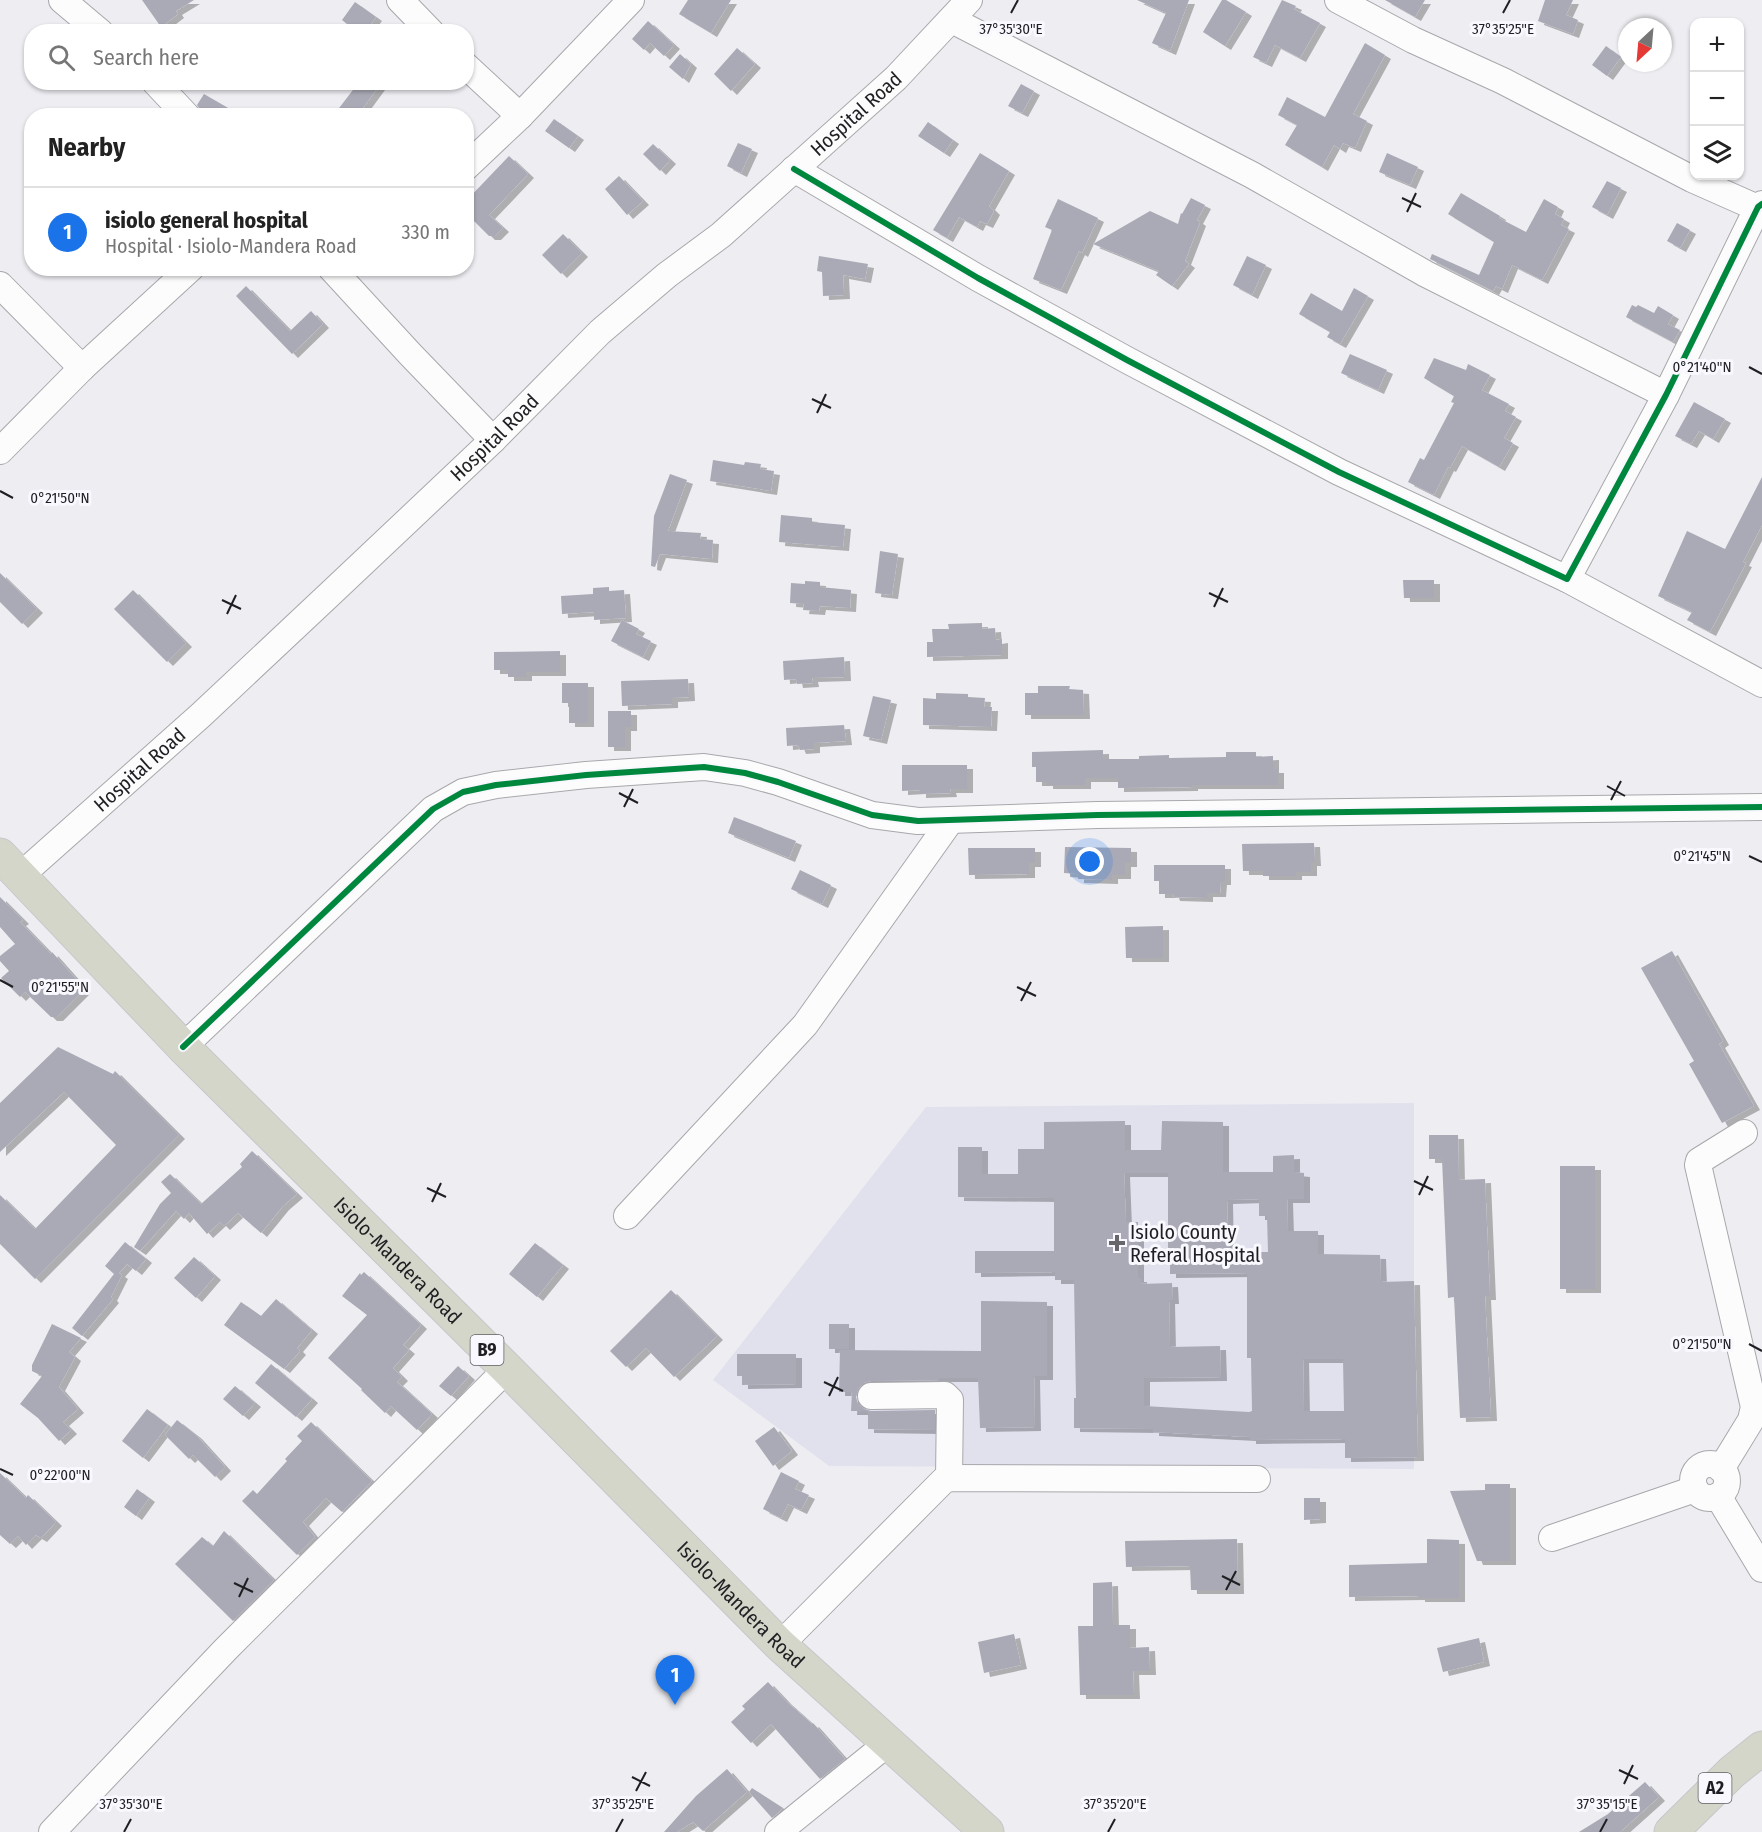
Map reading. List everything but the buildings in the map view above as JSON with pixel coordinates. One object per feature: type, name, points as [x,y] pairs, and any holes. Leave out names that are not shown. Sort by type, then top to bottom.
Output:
[{"type":"highway","name":"Isiolo-Mandera Road","points":[[10,866],[183,1047],[780,1645],[987,1832]]},
{"type":"highway","name":"A2","points":[[1671,1832],[1732,1772],[1762,1748]]},
{"type":"street","points":[[62,0],[90,24]]},
{"type":"street","points":[[474,159],[631,0]]},
{"type":"street","name":"Hospital Road","points":[[10,866],[201,715],[493,440],[600,332],[667,275],[721,235],[896,78],[969,0]]},
{"type":"street","points":[[1338,0],[1413,40],[1503,81],[1692,179],[1761,207],[1666,395],[1567,579]]},
{"type":"street","points":[[404,2],[424,24]]},
{"type":"street","points":[[952,20],[1242,170],[1426,274],[1666,395]]},
{"type":"street","points":[[474,74],[519,116]]},
{"type":"street","points":[[162,90],[179,108]]},
{"type":"street","points":[[794,169],[978,278],[1127,360],[1339,472],[1567,579],[1762,684]]},
{"type":"street","points":[[0,451],[82,368],[182,276]]},
{"type":"street","points":[[347,276],[410,354],[493,440]]},
{"type":"street","points":[[0,285],[82,368]]},
{"type":"street","points":[[183,1047],[433,809],[463,792],[496,784],[704,767],[745,773],[778,782],[872,815],[918,821],[1097,815],[1762,807]]},
{"type":"street","points":[[627,1216],[805,1025],[951,820]]},
{"type":"street","points":[[1744,1133],[1699,1161],[1698,1165],[1754,1407],[1751,1420],[1721,1469],[1715,1465],[1702,1466],[1694,1476],[1762,1569]]},
{"type":"street","points":[[52,1832],[226,1649],[507,1369]]},
{"type":"street","points":[[871,1396],[945,1395],[950,1400],[949,1478]]},
{"type":"street","points":[[780,1645],[943,1481],[949,1478],[1257,1479]]},
{"type":"street","points":[[1552,1538],[1706,1493]]},
{"type":"street","points":[[778,1832],[888,1743]]},
{"type":"shaded area","name":"Isiolo County Referal Hospital","points":[[1414,1103],[1414,1469],[829,1466],[713,1380],[926,1107]]},
{"type":"cycle path","points":[[794,169],[978,278],[1127,360],[1339,472],[1567,579],[1666,395],[1758,207],[1762,204]]},
{"type":"cycle path","points":[[183,1047],[433,809],[463,792],[496,785],[586,775],[704,767],[745,773],[778,782],[872,815],[918,821],[1097,815],[1762,807]]},
{"type":"place","name":"Isiolo County Referal Hospital","points":[[1117,1243]]},
{"type":"place","name":"isiolo general hospital","points":[[675,1705]]}]
